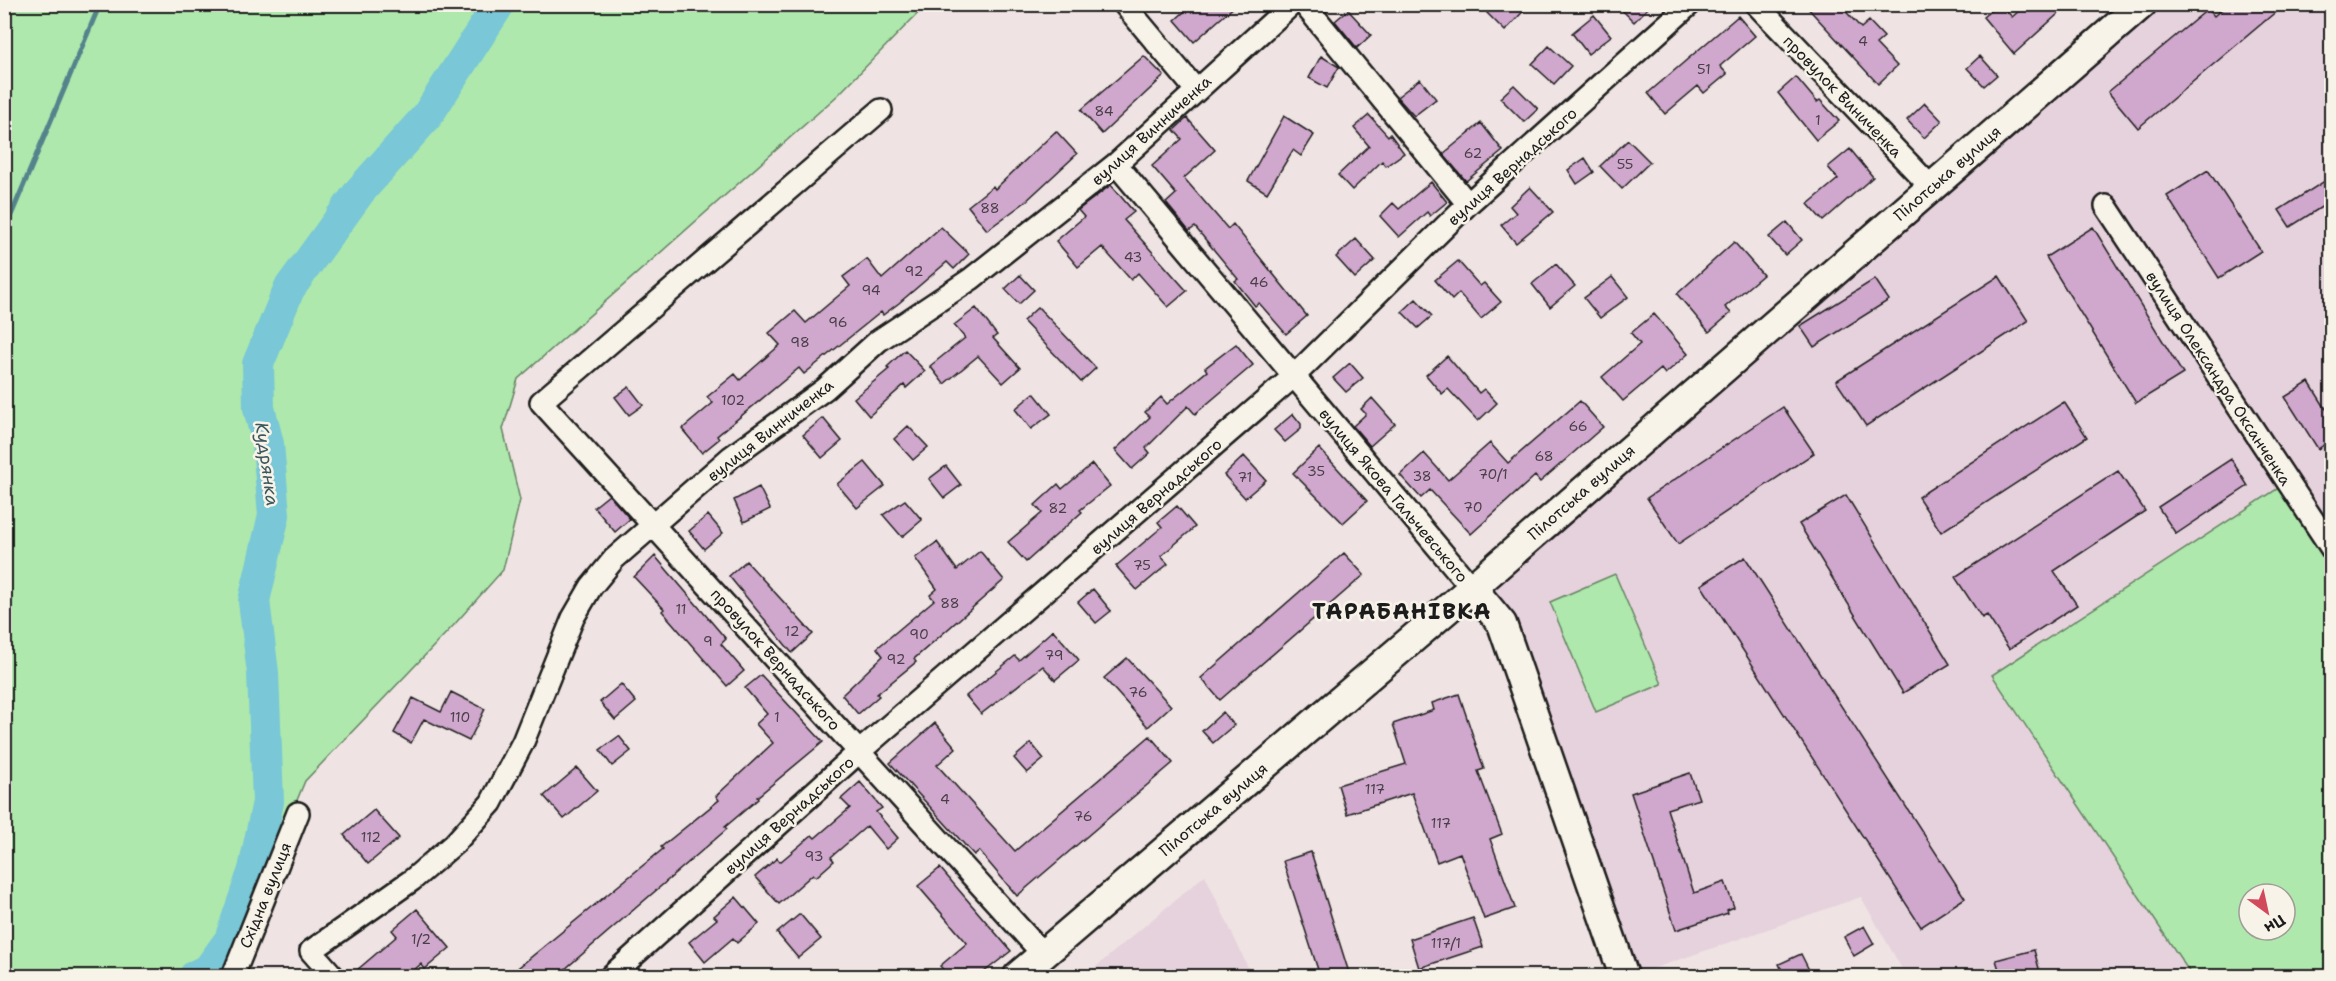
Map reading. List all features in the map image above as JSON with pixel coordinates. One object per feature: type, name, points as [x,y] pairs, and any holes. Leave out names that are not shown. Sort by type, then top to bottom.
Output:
[{"type":"street","points":[[1124,4],[1196,90]]},
{"type":"street","name":"вулиця Винниченка","points":[[333,976],[311,951],[412,880],[456,843],[491,803],[523,742],[573,618],[591,587],[614,559],[731,457],[825,389],[878,341],[971,279],[1116,164],[1292,4]]},
{"type":"street","points":[[1304,4],[1468,204]]},
{"type":"street","name":"вулиця Вернадського","points":[[611,976],[860,751],[1294,376],[1468,204],[1690,4]]},
{"type":"street","name":"провулок Виниченка","points":[[1756,4],[1931,187]]},
{"type":"street","name":"Пілотська вулиця","points":[[1018,976],[1472,588],[2142,4]]},
{"type":"street","name":"провулок Вернадського","points":[[882,110],[541,402],[1043,954]]},
{"type":"street","name":"вулиця Якова Гальчевського","points":[[1116,164],[1502,624],[1624,976]]},
{"type":"street","name":"вулиця Олександра Оксанченка","points":[[2106,206],[2331,549]]},
{"type":"street","name":"Східна вулиця","points":[[233,976],[298,813]]},
{"type":"shaded area","points":[[2154,5],[2331,5],[2331,976],[1906,976],[1861,897],[1632,976],[1483,589]]},
{"type":"shaded area","points":[[1205,875],[1252,976],[1085,976]]},
{"type":"green space","points":[[5,5],[926,5],[838,95],[518,379],[503,429],[520,500],[503,570],[453,626],[305,781],[224,976],[5,976]]},
{"type":"green space","points":[[2280,487],[2331,567],[2331,976],[2192,976],[1992,675]]},
{"type":"green space","points":[[1615,574],[1662,684],[1596,712],[1550,602]]},
{"type":"building","points":[[1193,4],[1237,4],[1194,42],[1175,20]]},
{"type":"building","points":[[1495,4],[1530,4],[1505,31],[1487,13]]},
{"type":"building","points":[[1616,4],[1652,4],[1634,22]]},
{"type":"building","points":[[1804,4],[1839,4],[1861,28],[1869,21],[1884,37],[1876,44],[1897,66],[1878,84]]},
{"type":"building","points":[[2001,4],[2012,17],[2027,4],[2069,4],[2014,54],[1983,17]]},
{"type":"building","points":[[2228,4],[2285,4],[2138,128],[2108,92],[2208,9],[2214,16]]},
{"type":"building","points":[[1348,10],[1371,35],[1357,48],[1335,21]]},
{"type":"building","points":[[1594,15],[1611,36],[1588,54],[1572,33]]},
{"type":"building","points":[[1738,16],[1755,36],[1720,66],[1727,74],[1704,93],[1698,86],[1665,114],[1648,93]]},
{"type":"building","points":[[1549,46],[1571,66],[1554,84],[1532,64]]},
{"type":"building","points":[[1144,56],[1164,76],[1102,134],[1081,110]]},
{"type":"building","points":[[1321,56],[1339,67],[1327,88],[1309,78]]},
{"type":"building","points":[[1980,56],[1997,75],[1984,86],[1967,68]]},
{"type":"building","points":[[1796,77],[1817,102],[1820,100],[1839,121],[1816,140],[1778,93]]},
{"type":"building","points":[[1420,79],[1436,99],[1414,116],[1397,97]]},
{"type":"building","points":[[1514,85],[1538,109],[1524,122],[1500,98]]},
{"type":"building","points":[[1925,103],[1942,121],[1924,138],[1907,120]]},
{"type":"building","points":[[1369,115],[1388,136],[1390,134],[1404,153],[1386,166],[1382,161],[1352,190],[1338,175],[1369,146],[1354,128]]},
{"type":"building","points":[[1284,116],[1314,135],[1301,156],[1293,150],[1267,193],[1248,181]]},
{"type":"building","points":[[1187,118],[1215,150],[1184,178],[1228,229],[1233,224],[1307,316],[1286,334],[1259,303],[1255,306],[1235,281],[1238,279],[1195,227],[1189,231],[1166,203],[1176,194],[1152,166],[1182,139],[1174,130]]},
{"type":"building","points":[[1481,123],[1503,151],[1466,181],[1443,154]]},
{"type":"building","points":[[1056,131],[1077,154],[1024,203],[987,230],[968,206],[993,186],[995,189]]},
{"type":"building","points":[[1628,140],[1650,162],[1622,189],[1600,166]]},
{"type":"building","points":[[1850,149],[1873,177],[1823,221],[1808,204],[1838,179],[1828,167]]},
{"type":"building","points":[[1585,158],[1594,172],[1577,184],[1568,170]]},
{"type":"building","points":[[2208,170],[2261,251],[2219,278],[2167,196]]},
{"type":"building","points":[[2331,177],[2331,201],[2290,227],[2279,210]]},
{"type":"building","points":[[1431,182],[1447,202],[1430,216],[1427,212],[1399,237],[1380,216],[1393,203],[1399,209]]},
{"type":"building","points":[[1111,185],[1134,212],[1124,220],[1187,291],[1168,307],[1138,273],[1131,280],[1102,247],[1078,267],[1056,241],[1084,217],[1078,210]]},
{"type":"building","points":[[1530,187],[1553,212],[1516,243],[1501,225],[1516,213],[1510,206]]},
{"type":"building","points":[[1787,222],[1802,240],[1785,255],[1769,237]]},
{"type":"building","points":[[941,227],[969,254],[954,269],[947,262],[899,303],[883,315],[881,312],[804,374],[799,368],[717,436],[719,439],[702,453],[682,429],[713,403],[707,397],[735,374],[740,380],[780,345],[769,333],[795,311],[806,323],[850,286],[843,277],[867,259],[882,279]]},
{"type":"building","points":[[2093,227],[2183,374],[2136,403],[2046,257]]},
{"type":"building","points":[[1356,239],[1375,260],[1355,278],[1336,257]]},
{"type":"building","points":[[1734,242],[1763,275],[1725,307],[1731,313],[1709,332],[1677,294]]},
{"type":"building","points":[[1458,261],[1480,286],[1484,283],[1501,302],[1481,319],[1459,293],[1452,300],[1435,280]]},
{"type":"building","points":[[1556,264],[1575,286],[1550,307],[1532,284]]},
{"type":"building","points":[[1020,275],[1034,290],[1019,304],[1005,289]]},
{"type":"building","points":[[1999,276],[2028,321],[1866,426],[1836,381]]},
{"type":"building","points":[[1612,277],[1628,297],[1600,318],[1584,298]]},
{"type":"building","points":[[1875,279],[1889,300],[1814,347],[1800,326]]},
{"type":"building","points":[[1416,299],[1432,316],[1418,328],[1402,312]]},
{"type":"building","points":[[1038,307],[1096,368],[1081,382],[1023,321]]},
{"type":"building","points":[[976,308],[997,335],[993,338],[1020,368],[1003,383],[978,356],[944,384],[930,366],[965,338],[954,325]]},
{"type":"building","points":[[1654,314],[1688,354],[1665,374],[1661,369],[1623,401],[1602,377],[1640,344],[1631,333]]},
{"type":"building","points":[[1236,344],[1253,365],[1195,414],[1188,406],[1146,448],[1150,453],[1132,469],[1115,450],[1150,417],[1145,412],[1161,397],[1167,404],[1207,371],[1205,368]]},
{"type":"building","points":[[905,350],[925,371],[906,388],[904,385],[869,416],[854,398],[889,369],[887,367]]},
{"type":"building","points":[[1447,356],[1479,393],[1484,389],[1497,403],[1478,421],[1448,389],[1442,394],[1426,375]]},
{"type":"building","points":[[1350,363],[1363,378],[1346,392],[1333,378]]},
{"type":"building","points":[[2309,382],[2326,409],[2331,406],[2331,440],[2318,449],[2285,397]]},
{"type":"building","points":[[629,387],[643,405],[629,415],[615,397]]},
{"type":"building","points":[[1034,393],[1051,414],[1031,429],[1015,409]]},
{"type":"building","points":[[1372,398],[1395,424],[1370,446],[1353,426],[1366,414],[1361,409]]},
{"type":"building","points":[[1580,401],[1603,427],[1540,482],[1535,476],[1471,534],[1430,490],[1421,498],[1400,475],[1424,453],[1448,480],[1490,443],[1508,463]]},
{"type":"building","points":[[2064,402],[2087,437],[1941,532],[1918,497]]},
{"type":"building","points":[[1783,407],[1814,453],[1678,544],[1647,498]]},
{"type":"building","points":[[1293,414],[1301,424],[1301,429],[1285,442],[1274,430]]},
{"type":"building","points":[[823,418],[842,441],[822,458],[803,435]]},
{"type":"building","points":[[908,426],[928,447],[913,460],[894,439]]},
{"type":"building","points":[[1319,448],[1367,501],[1343,523],[1293,473]]},
{"type":"building","points":[[1244,456],[1266,480],[1245,498],[1224,475]]},
{"type":"building","points":[[2231,459],[2248,486],[2176,534],[2158,507]]},
{"type":"building","points":[[865,462],[885,486],[857,508],[837,484]]},
{"type":"building","points":[[1092,464],[1110,486],[1080,510],[1082,512],[1026,562],[1008,542],[1042,513],[1035,505],[1058,484],[1062,489]]},
{"type":"building","points":[[946,466],[961,485],[944,498],[929,479]]},
{"type":"building","points":[[2118,471],[2145,511],[2054,571],[2077,605],[2009,649],[1987,615],[1982,618],[1955,577]]},
{"type":"building","points":[[759,487],[770,509],[744,522],[734,500]]},
{"type":"building","points":[[609,495],[630,519],[615,532],[594,507]]},
{"type":"building","points":[[1846,495],[1950,664],[1903,693],[1799,524]]},
{"type":"building","points":[[905,500],[922,520],[902,537],[883,515]]},
{"type":"building","points":[[1177,506],[1195,527],[1161,556],[1168,564],[1137,590],[1116,566],[1162,527],[1158,522]]},
{"type":"building","points":[[708,515],[723,533],[704,549],[689,531]]},
{"type":"building","points":[[937,542],[957,570],[980,551],[1004,580],[914,659],[916,662],[877,694],[879,696],[858,714],[842,695],[883,656],[877,648],[934,600],[930,595],[937,589],[915,558]]},
{"type":"building","points":[[1344,553],[1364,575],[1220,700],[1201,678]]},
{"type":"building","points":[[655,556],[726,639],[721,644],[744,671],[727,686],[662,611],[664,609],[634,577]]},
{"type":"building","points":[[1745,557],[1965,898],[1921,927],[1701,585]]},
{"type":"building","points":[[746,561],[813,634],[792,653],[729,576]]},
{"type":"building","points":[[1093,589],[1111,611],[1096,623],[1078,602]]},
{"type":"building","points":[[1053,630],[1079,660],[1055,680],[1043,666],[981,714],[966,696],[1015,656],[1019,660]]},
{"type":"building","points":[[1127,658],[1171,706],[1148,727],[1104,678]]},
{"type":"building","points":[[761,675],[823,742],[757,797],[758,799],[725,827],[727,829],[557,976],[508,976],[719,800],[716,796],[773,743],[756,724],[767,714],[745,688]]},
{"type":"building","points":[[621,684],[636,702],[615,720],[600,702]]},
{"type":"building","points":[[451,692],[485,709],[469,741],[424,719],[411,743],[394,733],[413,698],[441,712]]},
{"type":"building","points":[[1459,694],[1484,769],[1478,771],[1502,834],[1490,839],[1515,908],[1484,919],[1460,853],[1437,862],[1412,793],[1347,814],[1338,785],[1406,764],[1393,724],[1434,710],[1432,703]]},
{"type":"building","points":[[1223,712],[1234,725],[1213,743],[1202,731]]},
{"type":"building","points":[[935,723],[956,748],[937,765],[1015,851],[1150,736],[1173,763],[1017,896],[979,851],[974,855],[890,763]]},
{"type":"building","points":[[619,736],[631,751],[612,766],[600,750]]},
{"type":"building","points":[[1031,743],[1044,759],[1027,773],[1014,758]]},
{"type":"building","points":[[577,768],[597,791],[564,819],[544,796]]},
{"type":"building","points":[[1690,773],[1699,799],[1667,809],[1694,893],[1725,882],[1734,907],[1727,910],[1728,913],[1676,930],[1631,793]]},
{"type":"building","points":[[860,782],[882,808],[876,812],[898,838],[886,849],[867,826],[831,857],[834,861],[816,877],[813,874],[779,904],[755,877],[777,858],[780,862],[812,835],[815,838],[850,808],[841,799]]},
{"type":"building","points":[[374,810],[399,838],[368,864],[344,835]]},
{"type":"building","points":[[1311,852],[1350,976],[1320,976],[1283,861]]},
{"type":"building","points":[[940,868],[1011,951],[979,976],[949,976],[940,966],[967,943],[918,886]]},
{"type":"building","points":[[736,897],[759,924],[737,943],[733,938],[705,962],[689,942],[717,919],[714,916]]},
{"type":"building","points":[[417,909],[450,948],[425,969],[421,964],[407,976],[350,976],[397,936],[392,930]]},
{"type":"building","points":[[800,914],[821,939],[798,958],[777,933]]},
{"type":"building","points":[[1473,918],[1483,947],[1419,968],[1410,939]]},
{"type":"building","points":[[1864,926],[1874,944],[1854,956],[1844,937]]},
{"type":"building","points":[[2034,950],[2041,976],[2001,976],[1996,960]]},
{"type":"building","points":[[1801,954],[1812,976],[1785,976],[1779,964]]},
{"type":"waterway","points":[[4,232],[100,4]]},
{"type":"waterway","name":"Кудрянка","points":[[195,976],[209,969],[230,940],[254,870],[268,802],[263,673],[254,601],[274,515],[268,444],[259,408],[258,364],[289,289],[360,191],[427,116],[499,4]]},
{"type":"district","name":"ТАРАБАНІВКА","points":[[1402,611]]}]
